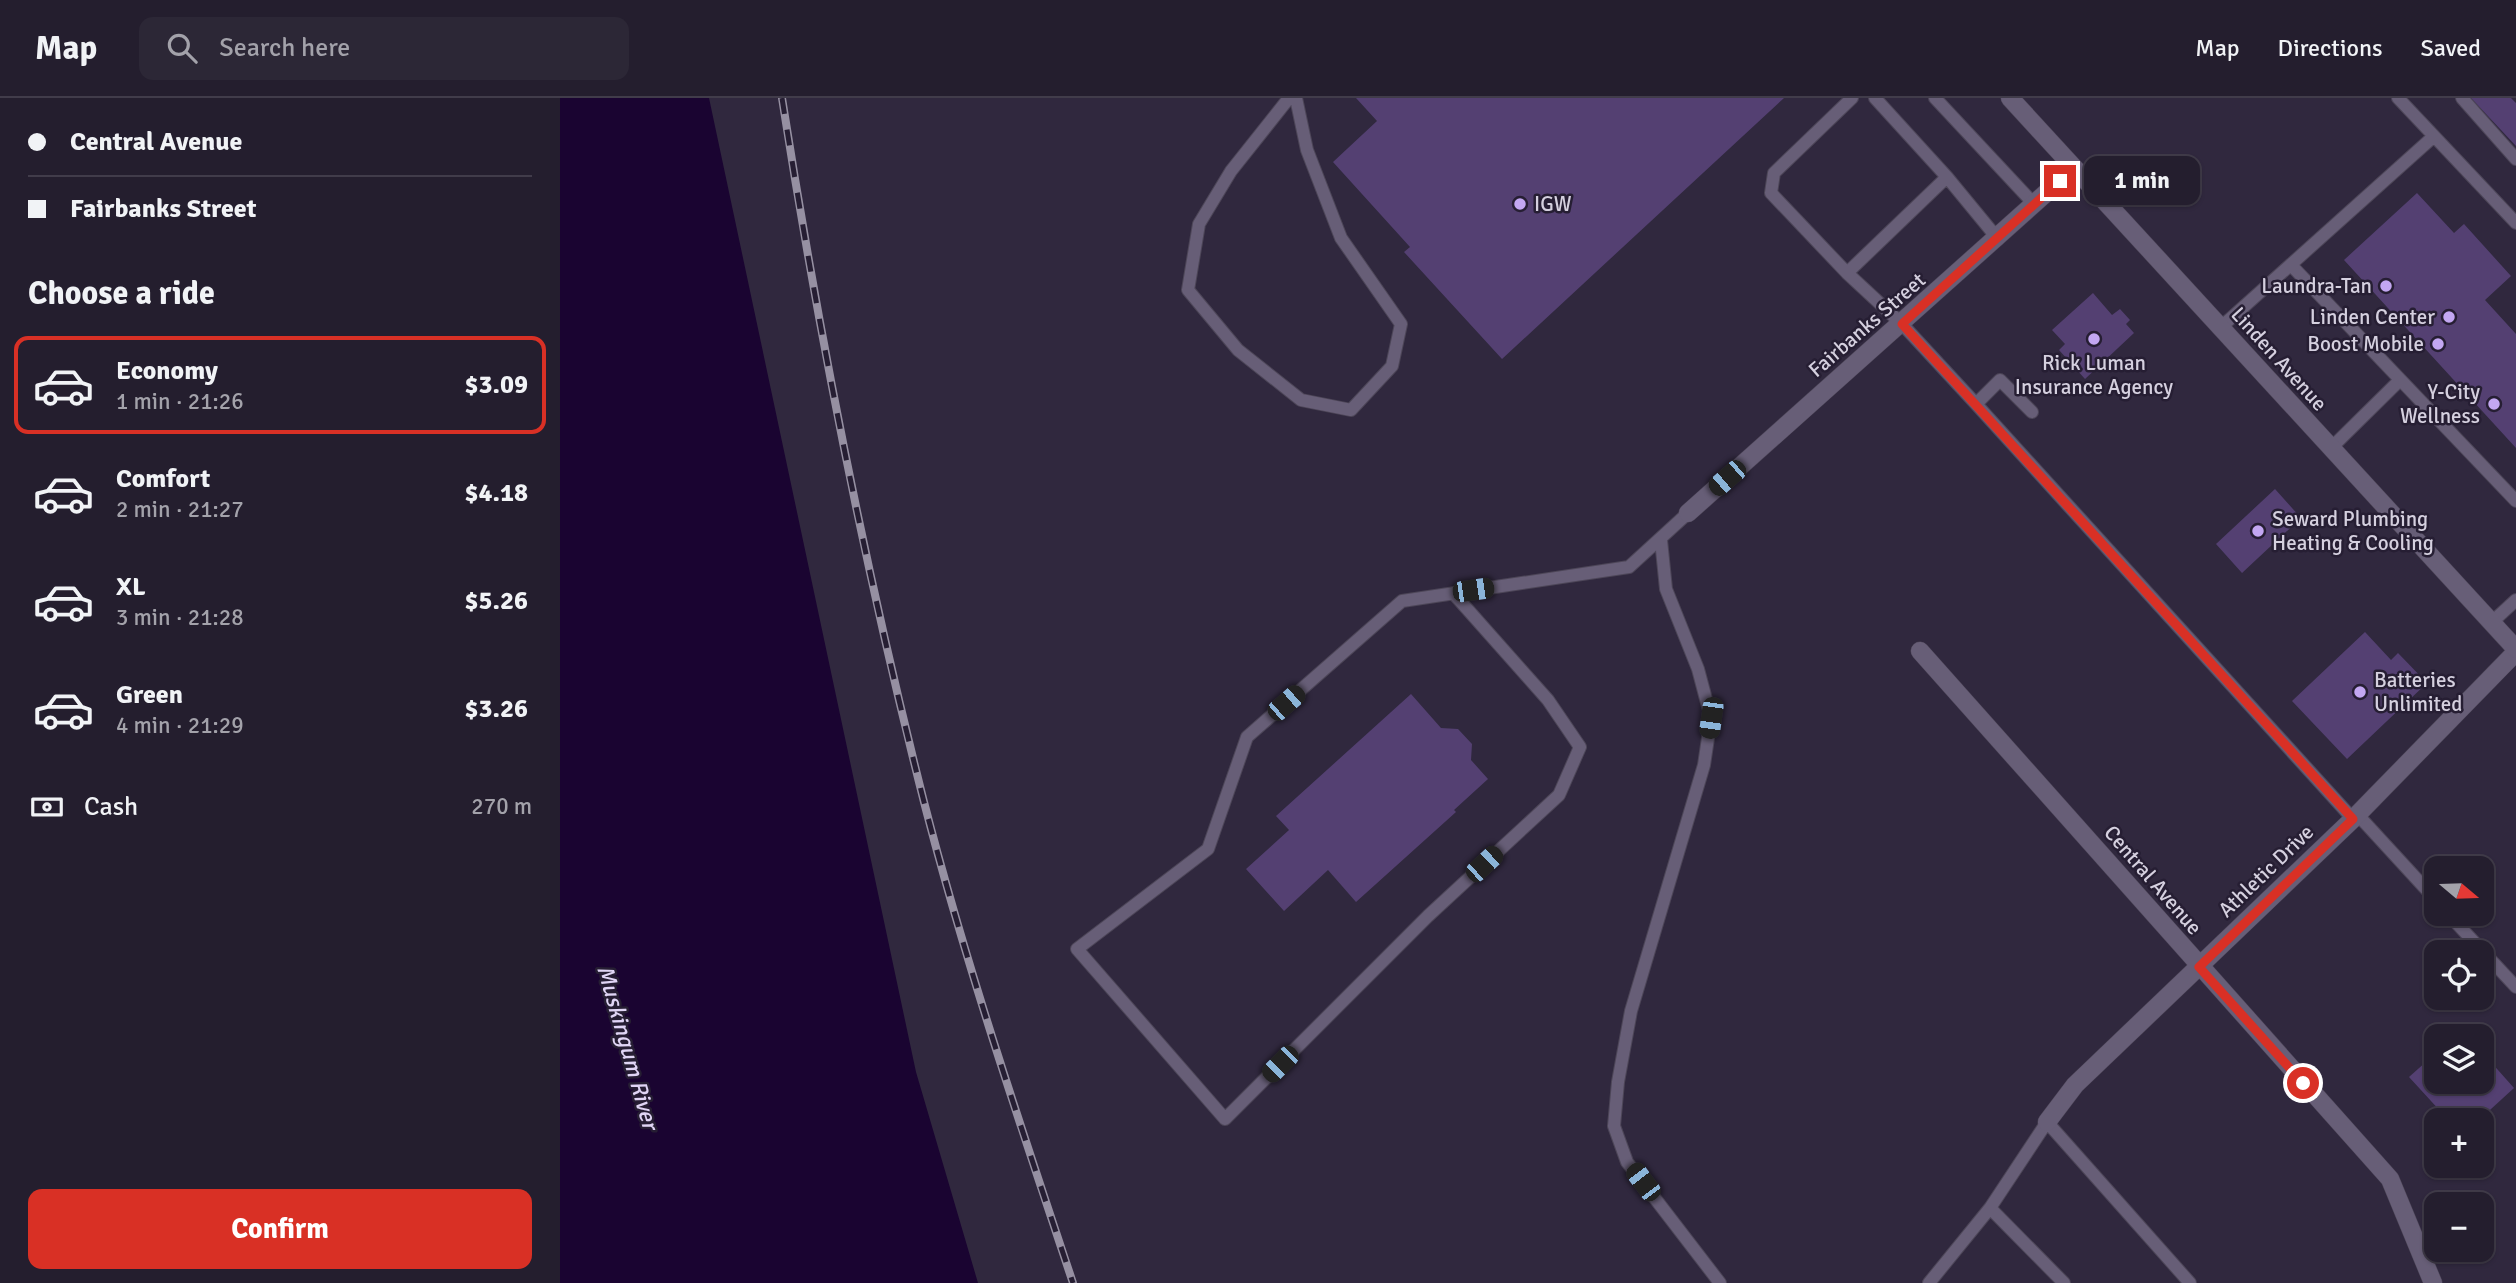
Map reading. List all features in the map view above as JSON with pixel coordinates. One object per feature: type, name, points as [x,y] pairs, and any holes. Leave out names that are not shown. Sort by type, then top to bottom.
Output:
[{"type":"street","name":"Linden Avenue","points":[[2010,98],[2516,651]]},
{"type":"street","name":"Fairbanks Street","points":[[1688,513],[2074,169]]},
{"type":"street","name":"Central Avenue","points":[[1920,651],[2390,1179],[2434,1283]]},
{"type":"street","name":"Athletic Drive","points":[[2047,1122],[2075,1086],[2355,817],[2516,651]]},
{"type":"lane","points":[[1289,98],[1231,171],[1199,224],[1188,290],[1238,350],[1301,400],[1351,410],[1392,366],[1401,324],[1341,238],[1307,149],[1296,98]]},
{"type":"lane","points":[[1852,98],[1773,173],[1771,193],[1847,272],[1902,324],[2355,817],[2424,888]]},
{"type":"lane","points":[[1875,98],[1947,177],[1998,239]]},
{"type":"lane","points":[[1935,98],[2035,205]]},
{"type":"lane","points":[[2398,98],[2516,223]]},
{"type":"lane","points":[[2462,98],[2516,159]]},
{"type":"lane","points":[[2220,328],[2433,137]]},
{"type":"lane","points":[[1847,272],[1947,177]]},
{"type":"lane","points":[[2291,265],[2516,501]]},
{"type":"lane","points":[[1976,404],[2000,380],[2032,412]]},
{"type":"lane","points":[[2329,449],[2400,380]]},
{"type":"lane","points":[[1453,593],[1548,700],[1580,747],[1559,795],[1428,916],[1224,1119],[1077,949],[1208,849],[1247,737],[1402,601],[1453,593],[1629,567],[1688,513]]},
{"type":"lane","points":[[1661,540],[1666,589],[1698,669],[1711,718],[1704,765],[1631,1011],[1618,1082],[1614,1126],[1627,1162],[1720,1283]]},
{"type":"lane","points":[[2491,623],[2516,600]]},
{"type":"lane","points":[[2459,926],[2516,987]]},
{"type":"lane","points":[[1929,1283],[1990,1208],[2047,1122],[2189,1283]]},
{"type":"lane","points":[[1990,1208],[2064,1283]]},
{"type":"water","name":"Muskingum River","points":[[560,98],[709,98],[916,1072],[978,1283],[560,1283]]},
{"type":"building","name":"IGW","points":[[1356,98],[1784,98],[1502,359],[1404,252],[1410,247],[1333,162],[1377,121]]},
{"type":"building","points":[[2471,98],[2511,98],[2516,103],[2516,146]]},
{"type":"building","name":"Linden Center","points":[[2417,193],[2454,233],[2464,224],[2511,276],[2485,300],[2516,334],[2516,448],[2344,260]]},
{"type":"building","name":"Rick Luman Insurance Agency","points":[[2093,293],[2112,315],[2120,309],[2130,320],[2126,324],[2134,333],[2085,379],[2059,350],[2065,344],[2052,330]]},
{"type":"building","name":"Seward Plumbing Heating & Cooling","points":[[2275,489],[2301,518],[2242,573],[2216,544]]},
{"type":"building","name":"Batteries Unlimited","points":[[2365,632],[2391,660],[2398,653],[2427,683],[2347,759],[2292,701]]},
{"type":"building","points":[[1411,694],[1441,728],[1458,729],[1472,744],[1471,760],[1488,779],[1454,810],[1456,812],[1356,902],[1328,870],[1284,911],[1246,869],[1289,830],[1276,816]]},
{"type":"building","points":[[2424,1064],[2424,1093],[2409,1077]]},
{"type":"building","points":[[2494,1066],[2514,1088],[2492,1108],[2437,1108],[2425,1094],[2494,1094]]},
{"type":"railway","points":[[782,98],[845,452],[902,715],[940,863],[976,984],[1073,1283]]},
{"type":"place","name":"IGW","points":[[1520,204]]},
{"type":"place","name":"Laundra-Tan","points":[[2386,286]]},
{"type":"place","name":"Linden Center","points":[[2449,317]]},
{"type":"place","name":"Rick Luman Insurance Agency","points":[[2094,339]]},
{"type":"place","name":"Boost Mobile","points":[[2438,344]]},
{"type":"place","name":"Y-City Wellness","points":[[2494,404]]},
{"type":"place","name":"Seward Plumbing Heating & Cooling","points":[[2258,531]]},
{"type":"place","name":"Batteries Unlimited","points":[[2360,692]]},
{"type":"route","points":[[2060,181],[1902,324],[2353,819],[2199,967],[2303,1083]]}]
